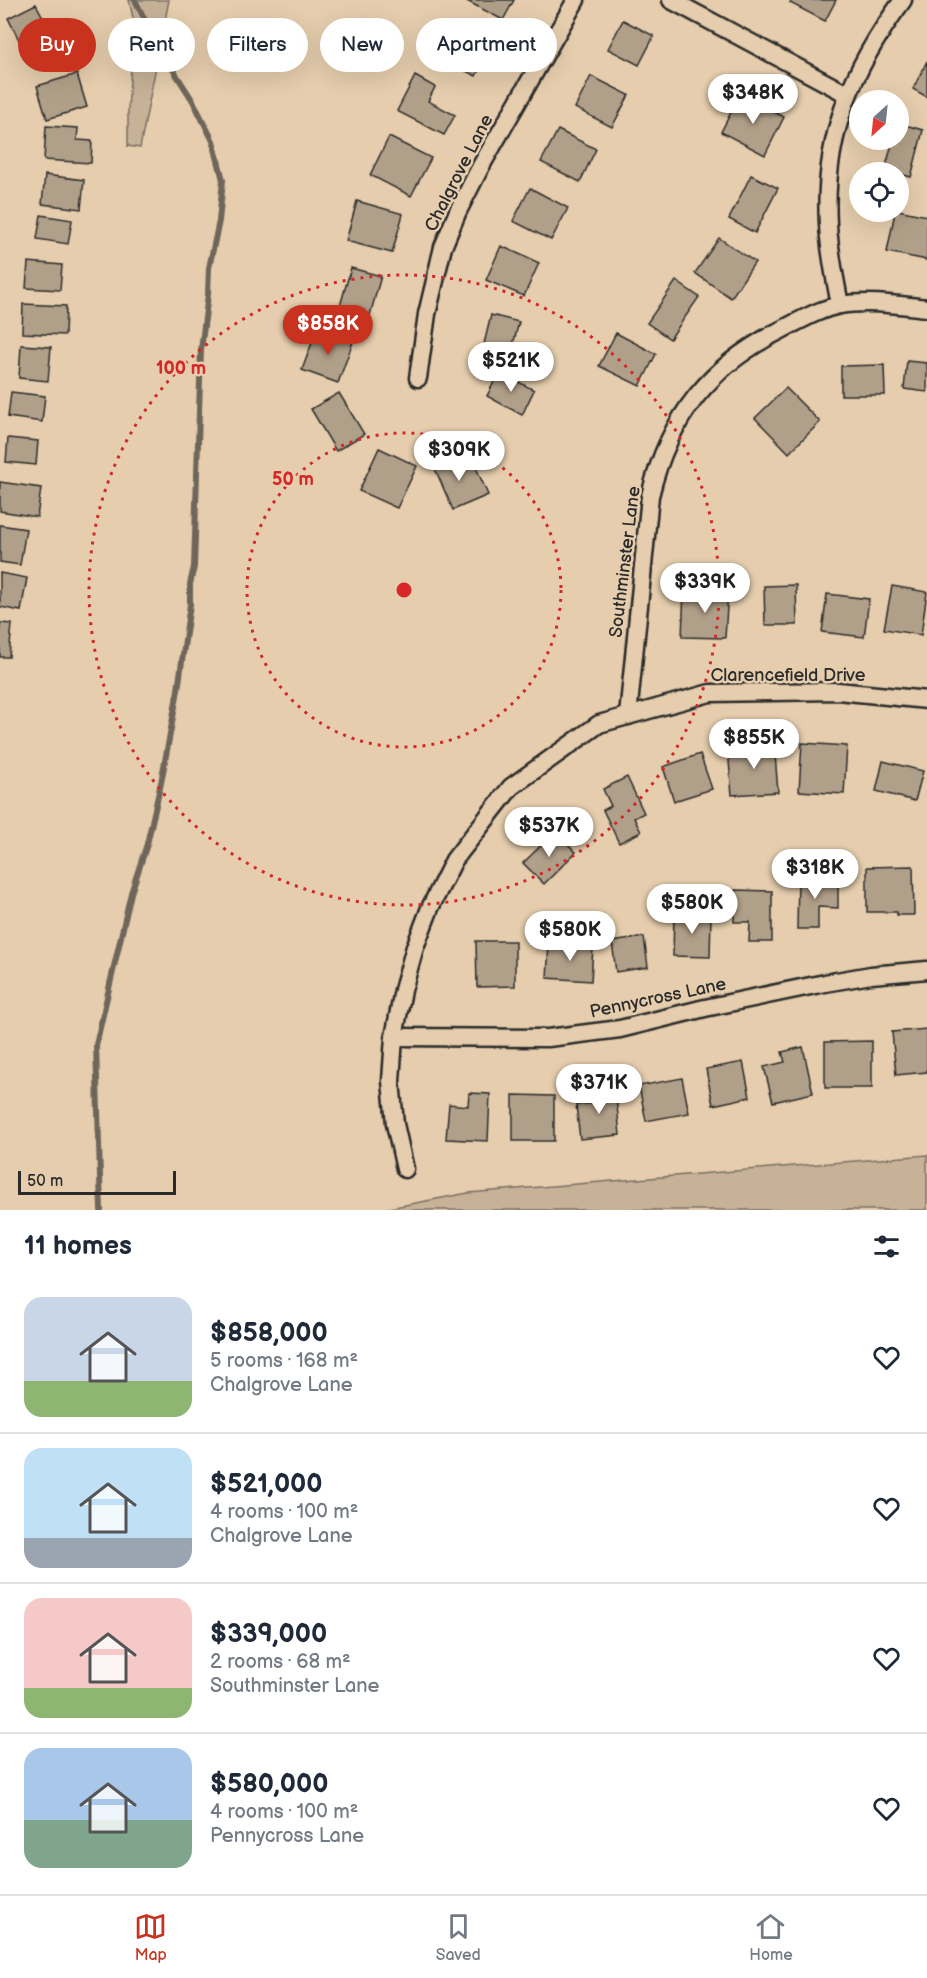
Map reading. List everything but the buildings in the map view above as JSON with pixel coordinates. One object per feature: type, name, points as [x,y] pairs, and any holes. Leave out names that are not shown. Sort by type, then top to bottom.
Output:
[{"type":"street","name":"Chalgrove Lane","points":[[418,378],[427,314],[443,248],[458,211],[480,166],[576,0]]},
{"type":"street","points":[[671,0],[847,94]]},
{"type":"street","points":[[840,305],[830,251],[827,195],[829,165],[836,130],[847,94],[859,68],[903,0]]},
{"type":"street","name":"Southminster Lane","points":[[628,716],[650,496],[663,451],[700,392],[722,367],[761,340],[817,312],[840,305],[893,305],[927,308]]},
{"type":"street","name":"Clarencefield Drive","points":[[405,1169],[395,1124],[391,1081],[394,1037],[403,990],[415,947],[430,908],[454,860],[511,787],[599,724],[710,693],[838,691],[927,700]]},
{"type":"street","name":"Pennycross Lane","points":[[394,1037],[548,1038],[620,1029],[705,1008],[872,975],[927,970]]},
{"type":"shaded area","points":[[129,0],[169,0],[165,18],[133,18]]},
{"type":"shaded area","points":[[131,72],[155,72],[140,148],[128,146]]},
{"type":"shaded area","points":[[927,1155],[927,1210],[379,1210],[468,1193]]},
{"type":"waterway","points":[[101,1210],[96,1045],[131,893],[147,844],[178,690],[194,567],[201,350],[209,268],[219,221],[223,180],[213,141],[193,101],[158,46],[135,0]]}]
